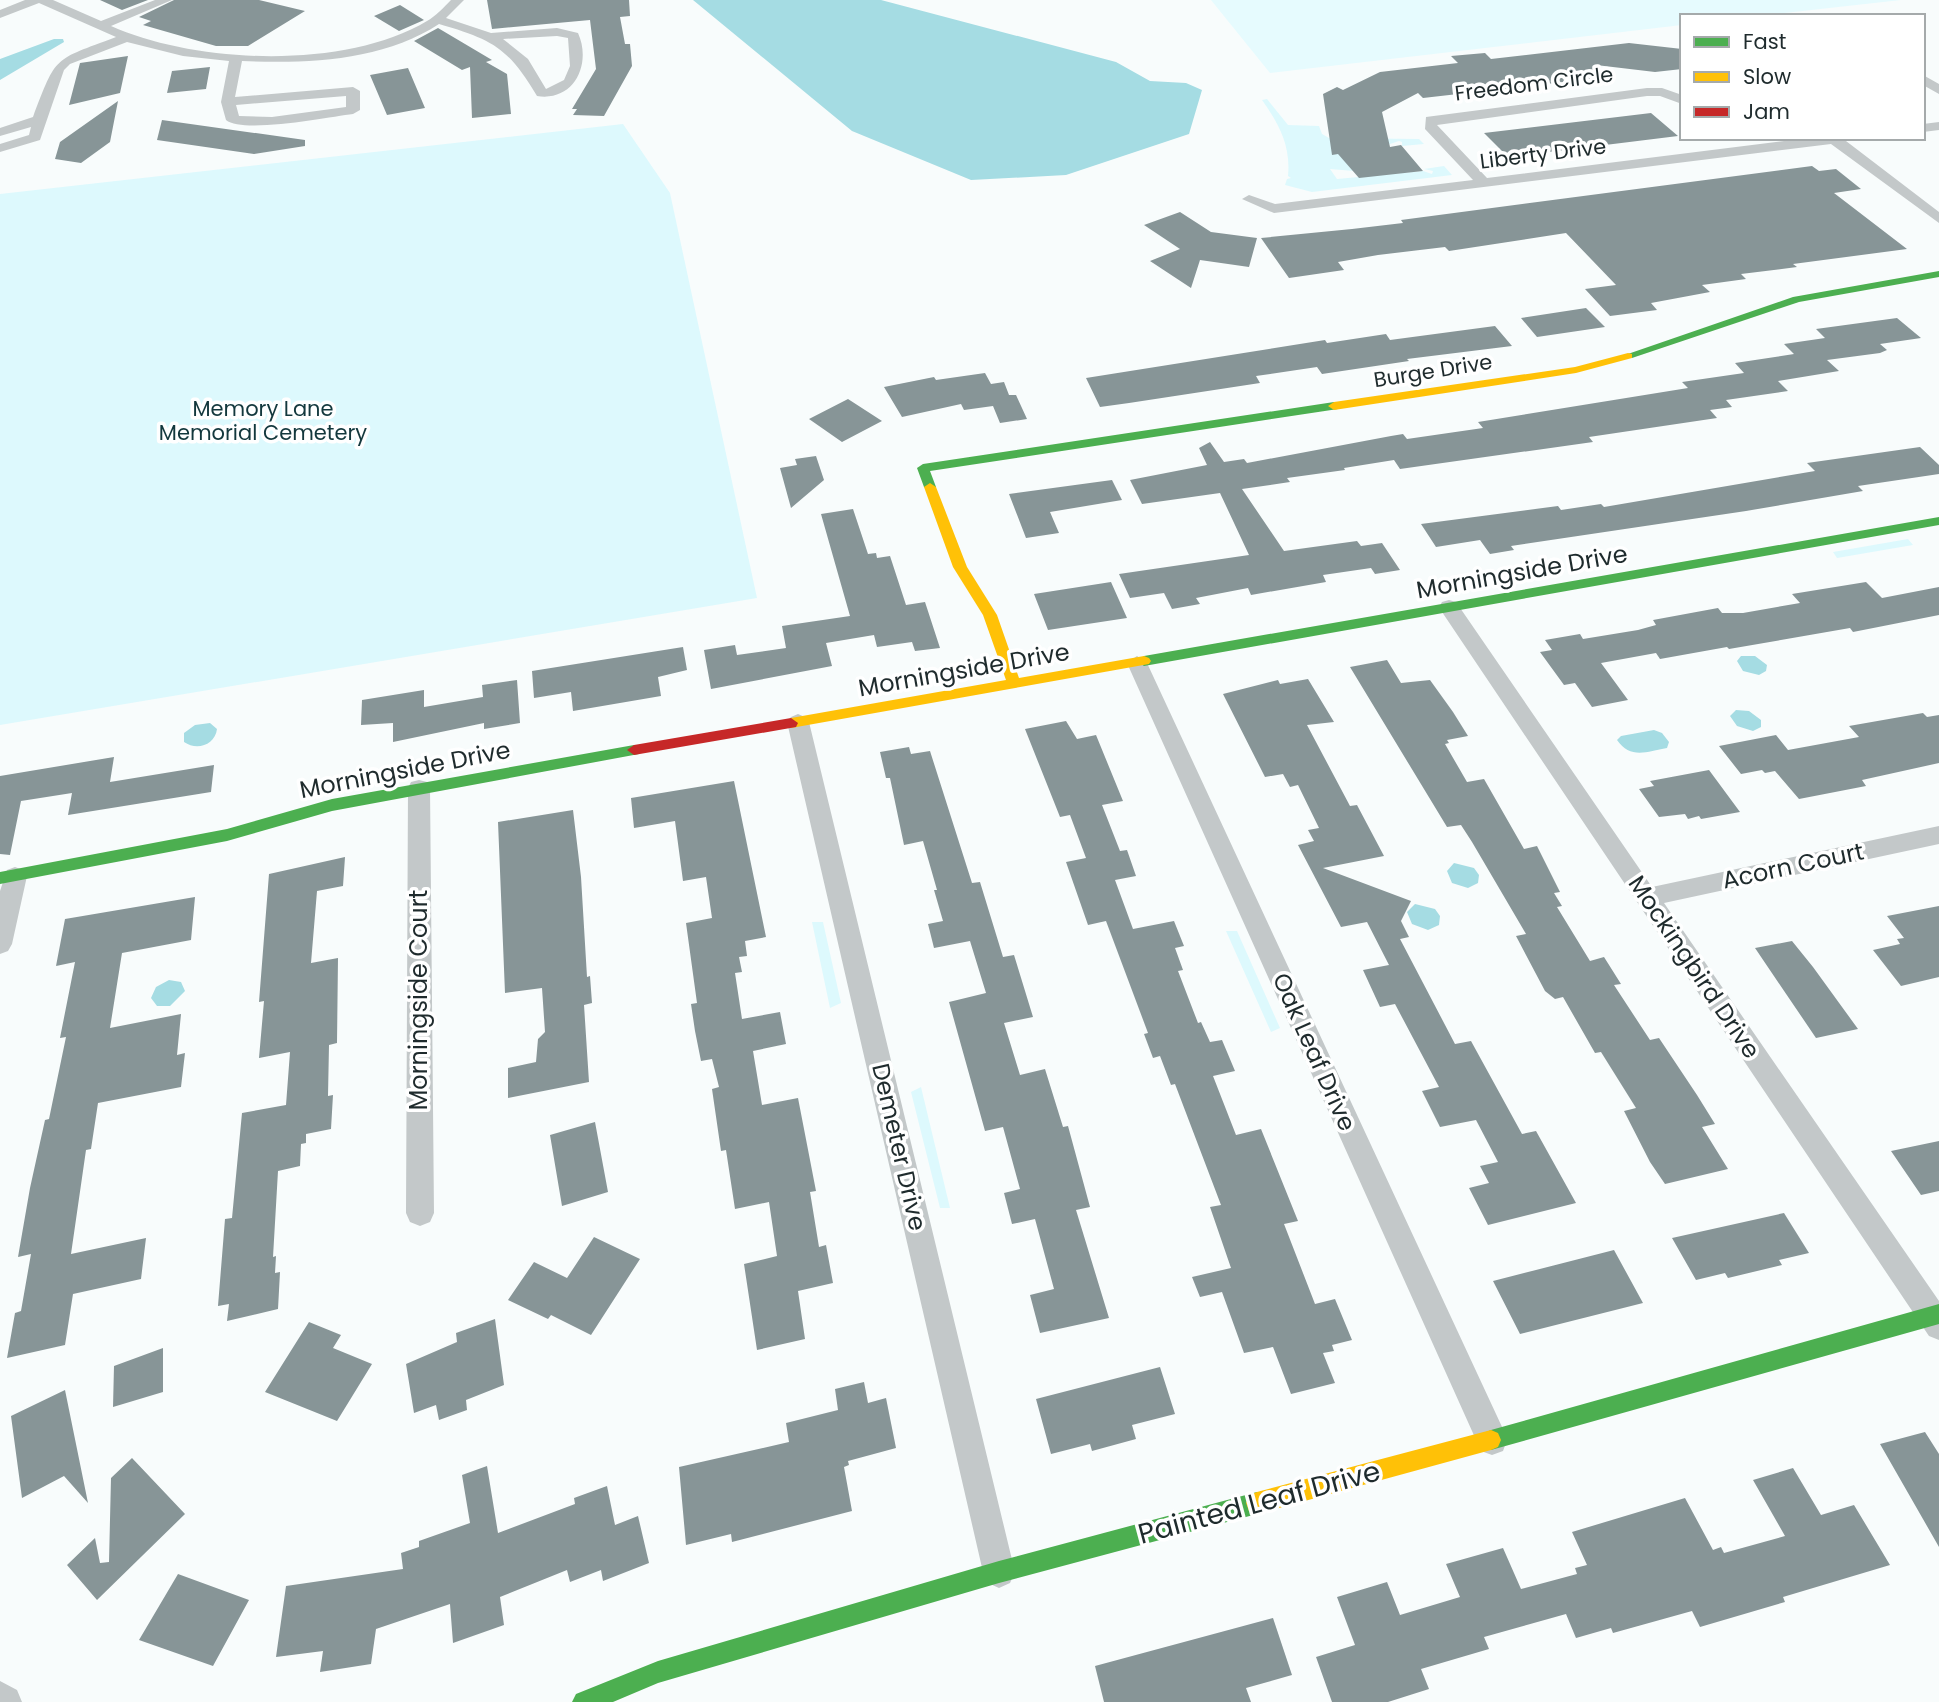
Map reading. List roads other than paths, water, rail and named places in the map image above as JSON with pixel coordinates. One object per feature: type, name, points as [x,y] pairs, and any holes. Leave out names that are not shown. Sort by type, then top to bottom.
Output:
[{"type":"street","points":[[0,14],[36,0]]},
{"type":"street","points":[[42,0],[128,37],[171,50],[236,58],[316,56],[351,51],[399,39],[439,20],[458,0]]},
{"type":"street","points":[[103,25],[166,0]]},
{"type":"street","points":[[439,20],[495,36],[557,32],[574,36],[577,68],[572,82],[556,93],[542,93],[533,73],[495,36]]},
{"type":"street","points":[[0,148],[35,136],[58,69],[66,61],[128,37]]},
{"type":"street","points":[[228,102],[353,91],[353,110],[272,121],[233,120],[228,102],[236,58]]},
{"type":"street","name":"Freedom Circle","points":[[1483,182],[1431,126],[1431,120],[1647,92],[1662,92],[1680,99]]},
{"type":"street","points":[[0,132],[39,120]]},
{"type":"street","points":[[1730,140],[1743,150]]},
{"type":"street","name":"Liberty Drive","points":[[1249,199],[1274,209],[1829,140]]},
{"type":"street","points":[[1839,140],[1939,219]]},
{"type":"street","name":"Burge Drive","points":[[1014,684],[990,615],[960,567],[923,468],[1576,370],[1660,348],[1797,299],[1939,274]]},
{"type":"street","name":"Morningside Drive","points":[[8,877],[227,835],[332,805],[419,788],[1939,521]]},
{"type":"street","name":"Mockingbird Drive","points":[[1449,607],[1937,1319]]},
{"type":"street","name":"Oak Leaf Drive","points":[[1137,663],[1492,1440]]},
{"type":"street","name":"Demeter Drive","points":[[798,722],[999,1572]]},
{"type":"street","name":"Morningside Court","points":[[419,788],[420,1213]]},
{"type":"street","name":"Acorn Court","points":[[1647,897],[1939,835]]},
{"type":"street","points":[[0,944],[8,877]]},
{"type":"street","name":"Painted Leaf Drive","points":[[584,1702],[658,1672],[999,1572],[1937,1319]]},
{"type":"street","points":[[0,1698],[5,1702]]},
{"type":"water","points":[[693,0],[881,0],[1116,62],[1150,81],[1186,83],[1202,90],[1189,134],[1066,175],[971,180],[852,131]]},
{"type":"water","points":[[54,39],[63,39],[64,42],[0,80],[0,59]]},
{"type":"water","points":[[1741,656],[1755,656],[1767,665],[1766,671],[1759,675],[1743,671],[1737,661]]},
{"type":"water","points":[[1736,710],[1749,711],[1761,720],[1761,727],[1753,731],[1737,726],[1730,716]]},
{"type":"water","points":[[210,723],[217,729],[216,735],[209,743],[194,746],[184,742],[184,733],[195,725]]},
{"type":"water","points":[[1654,730],[1662,733],[1669,742],[1667,748],[1639,753],[1627,750],[1617,740],[1621,736]]},
{"type":"water","points":[[1454,863],[1474,868],[1479,875],[1478,883],[1468,888],[1452,883],[1447,871]]},
{"type":"water","points":[[1415,904],[1435,909],[1440,916],[1439,925],[1428,930],[1412,924],[1407,912]]},
{"type":"water","points":[[169,980],[181,982],[185,991],[170,1006],[157,1006],[151,998],[156,987]]},
{"type":"park label","name":"Memory Lane Memorial Cemetery","points":[[263,421]]}]
